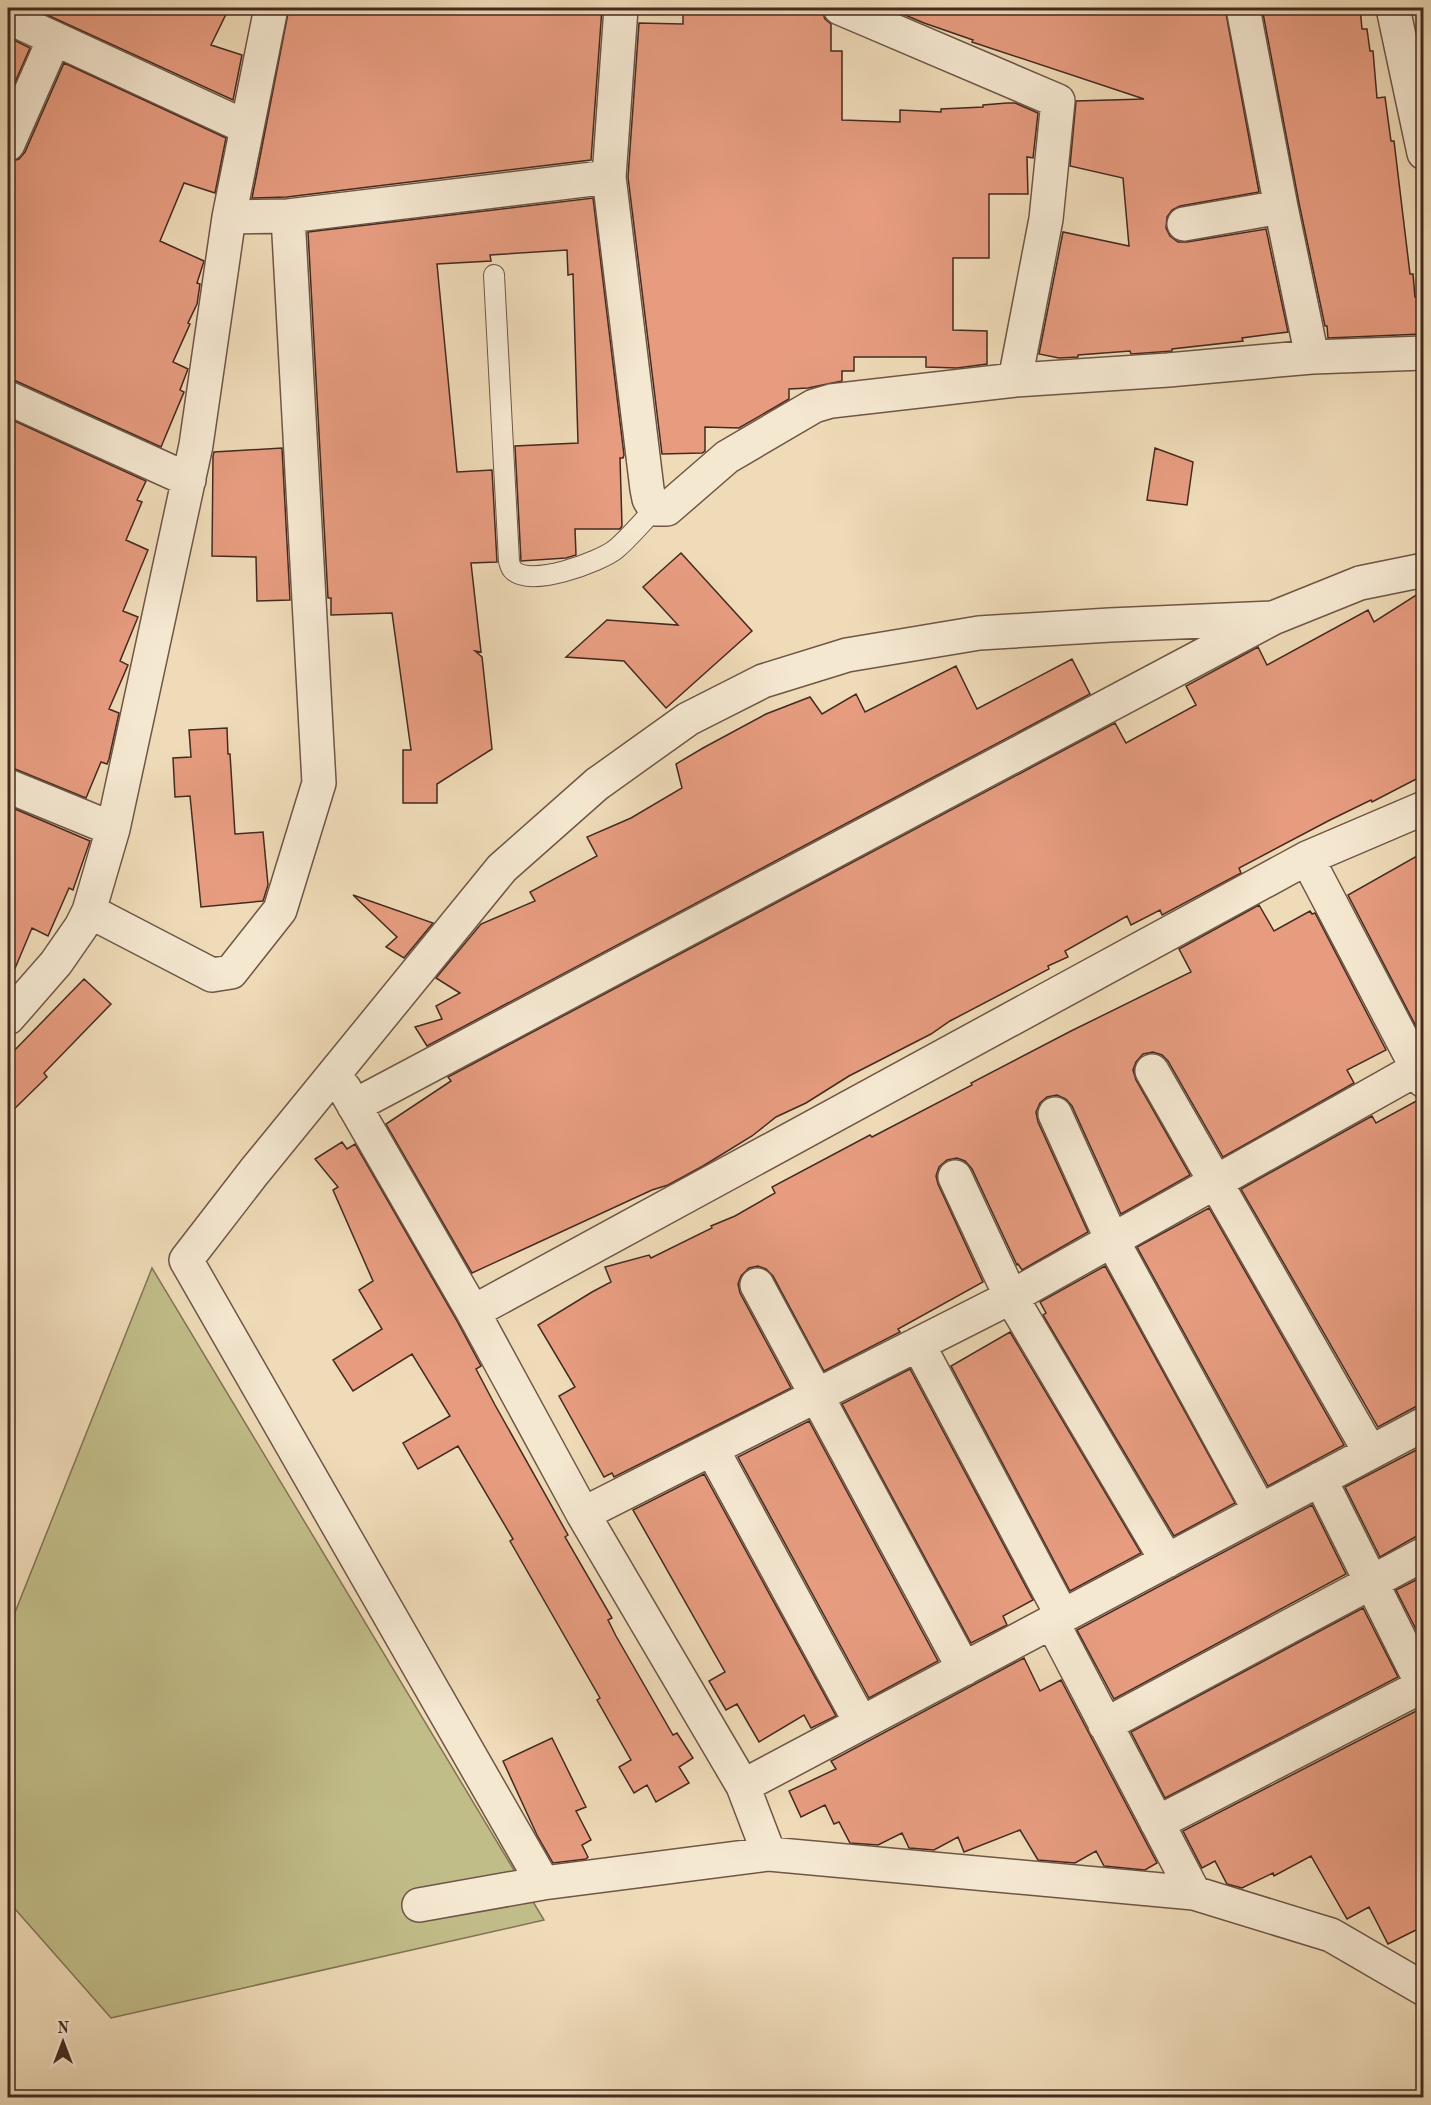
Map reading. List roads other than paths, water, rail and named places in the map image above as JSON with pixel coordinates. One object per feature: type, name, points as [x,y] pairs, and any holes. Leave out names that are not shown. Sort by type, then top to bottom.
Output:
[{"type":"street","points":[[8,1018],[56,963],[81,927],[89,911],[112,829],[196,445],[229,218],[271,8]]},
{"type":"street","points":[[621,8],[609,177],[647,489],[649,499],[655,509],[667,509],[727,457],[814,406],[831,401],[1015,380],[1168,370],[1312,357],[1424,353]]},
{"type":"street","points":[[840,8],[1058,101],[1046,219],[1015,380]]},
{"type":"street","points":[[1243,8],[1312,357]]},
{"type":"street","points":[[1394,8],[1424,153]]},
{"type":"street","points":[[8,17],[246,127]]},
{"type":"street","points":[[8,144],[54,39]]},
{"type":"street","points":[[229,218],[288,216],[609,177]]},
{"type":"street","points":[[1184,224],[1281,207]]},
{"type":"street","points":[[89,911],[212,975],[231,972],[280,910],[319,783],[288,216]]},
{"type":"street","points":[[8,398],[189,480]]},
{"type":"street","points":[[354,1106],[1273,618],[1360,583],[1424,570]]},
{"type":"street","points":[[543,1883],[186,1260],[254,1172],[501,868],[597,784],[679,725],[763,681],[847,655],[979,633],[1273,618]]},
{"type":"street","points":[[8,786],[112,829]]},
{"type":"street","points":[[473,1312],[1307,858],[1424,808]]},
{"type":"street","points":[[583,1514],[1011,1297],[1216,1181],[1420,1075],[1307,858]]},
{"type":"street","points":[[1152,1071],[1370,1452]]},
{"type":"street","points":[[336,1073],[473,1312],[583,1514],[743,1786],[769,1854]]},
{"type":"street","points":[[1055,1114],[1112,1240],[1260,1511]]},
{"type":"street","points":[[955,1177],[1011,1297],[1167,1561]]},
{"type":"street","points":[[757,1285],[964,1669]]},
{"type":"street","points":[[918,1344],[1057,1619],[1105,1725],[1194,1893]]},
{"type":"street","points":[[743,1786],[1424,1424]]},
{"type":"street","points":[[712,1449],[861,1723]]},
{"type":"street","points":[[1157,1823],[1423,1686],[1320,1479]]},
{"type":"street","points":[[1105,1725],[1424,1554]]},
{"type":"street","points":[[419,1905],[543,1883],[769,1854],[1194,1893],[1331,1935],[1424,1989]]},
{"type":"lane","points":[[494,274],[511,569],[517,573],[540,576],[591,564],[615,549],[655,509]]}]
